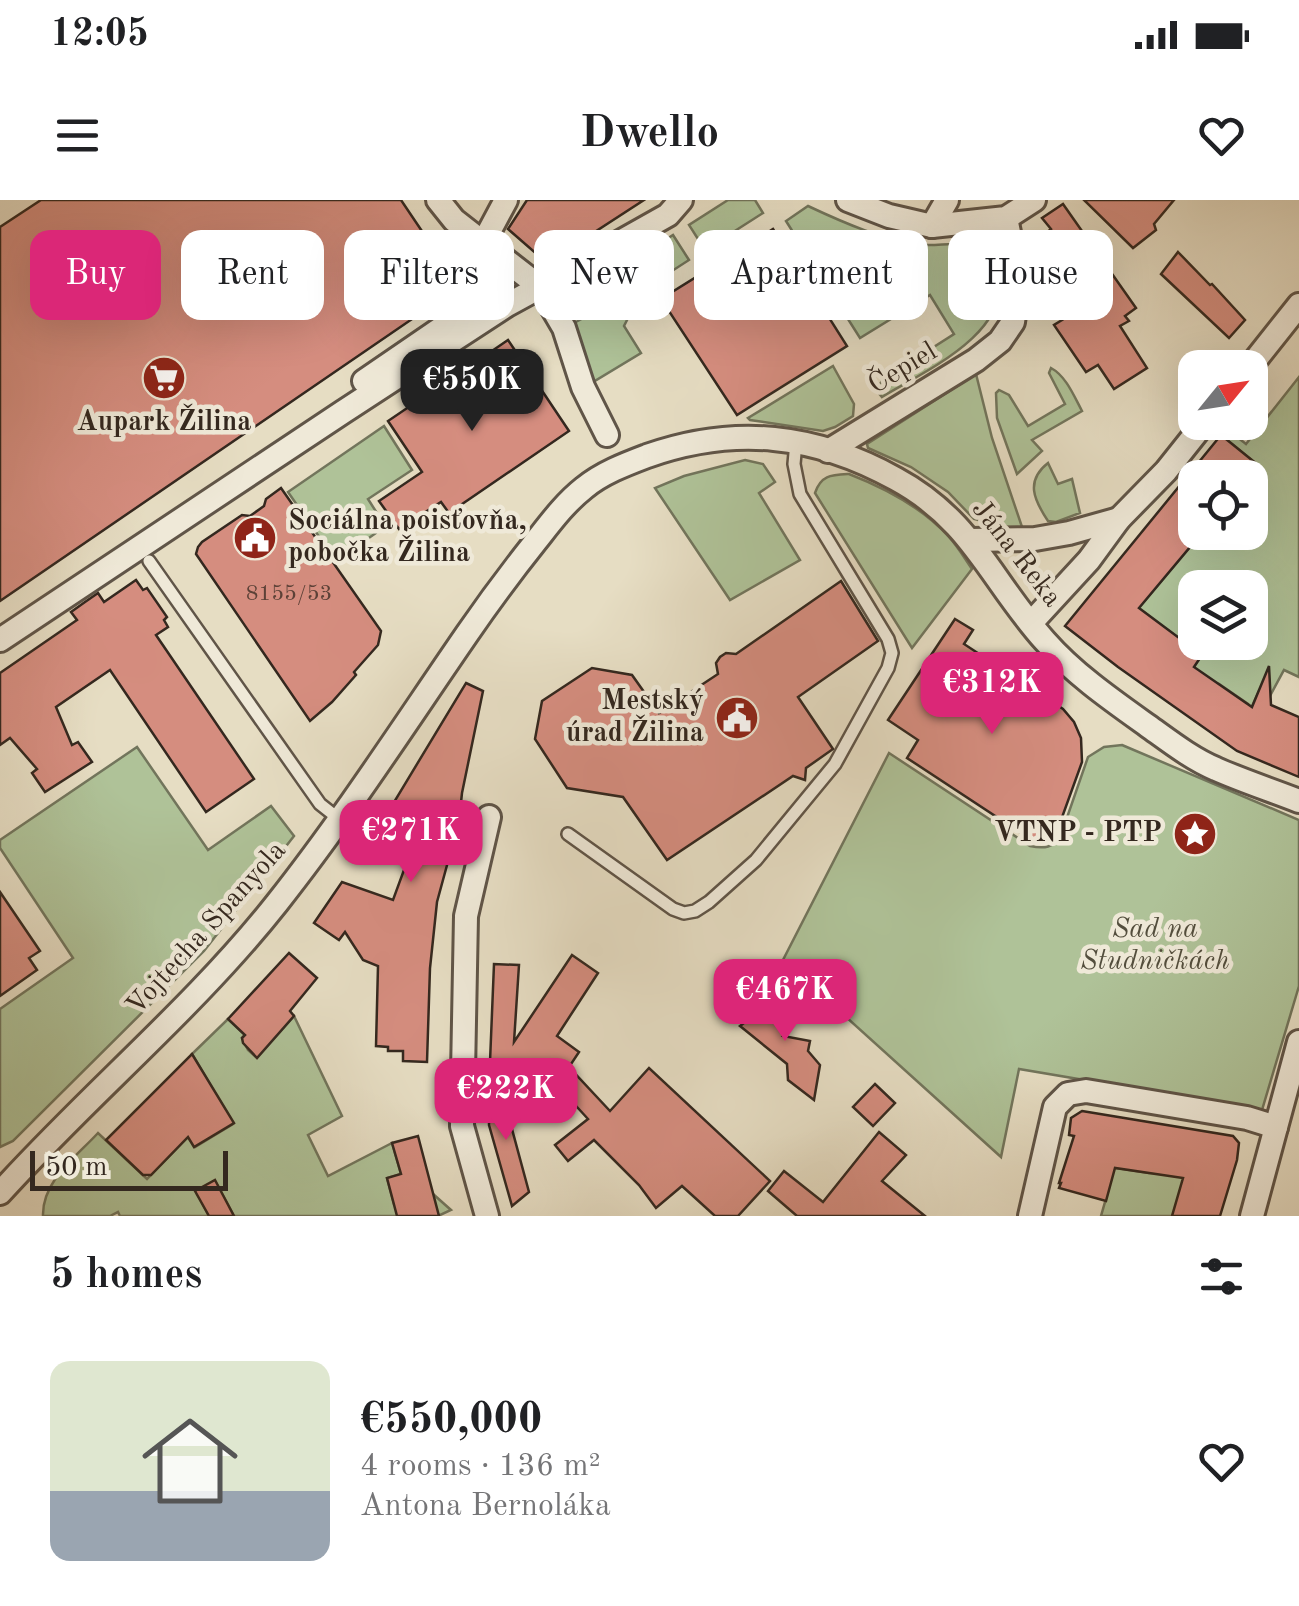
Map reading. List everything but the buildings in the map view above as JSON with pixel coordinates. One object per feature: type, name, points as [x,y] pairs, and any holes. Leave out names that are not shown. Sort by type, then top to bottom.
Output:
[{"type":"street","points":[[438,200],[467,230]]},
{"type":"street","points":[[490,230],[506,200]]},
{"type":"street","points":[[641,230],[668,215],[682,200]]},
{"type":"street","points":[[848,200],[889,216],[932,226],[1006,218],[1034,200]]},
{"type":"street","points":[[932,226],[947,200]]},
{"type":"street","name":"Čepiel","points":[[828,450],[976,360],[1000,341],[1013,322],[1019,281],[1006,218]]},
{"type":"street","points":[[514,267],[534,282]]},
{"type":"street","points":[[1263,350],[1299,305]]},
{"type":"street","points":[[0,625],[468,320]]},
{"type":"street","points":[[0,640],[470,320]]},
{"type":"street","points":[[559,320],[583,387],[607,435]]},
{"type":"street","name":"Vojtecha Spanyola","points":[[0,1193],[219,970],[275,906],[500,585],[557,514],[585,487],[622,466],[688,444],[758,436],[796,442]]},
{"type":"street","points":[[1031,623],[1190,440]]},
{"type":"street","name":"Jána Reka","points":[[796,442],[868,464],[923,495],[950,516],[971,540],[1047,643],[1094,685],[1212,768],[1299,801]]},
{"type":"street","points":[[971,540],[1035,538],[1118,519]]},
{"type":"street","points":[[487,1216],[462,1126],[466,916],[489,818]]},
{"type":"street","points":[[1252,1216],[1299,1042]]},
{"type":"street","points":[[1030,1216],[1055,1107],[1068,1094],[1086,1091],[1247,1118],[1276,1127]]},
{"type":"lane","points":[[568,834],[673,908],[684,913],[695,911],[756,860],[842,752],[888,668],[892,653],[888,639],[800,494],[794,464],[796,442]]},
{"type":"lane","points":[[149,561],[320,804],[339,819]]},
{"type":"green space","points":[[728,200],[755,200],[763,213],[736,230],[694,233],[689,225]]},
{"type":"green space","points":[[808,206],[865,230],[792,230],[786,221]]},
{"type":"green space","points":[[674,237],[689,260],[674,270]]},
{"type":"green space","points":[[948,244],[948,320],[987,320],[962,347],[882,397],[877,391],[882,380],[954,334],[930,295],[928,245]]},
{"type":"green space","points":[[627,320],[624,326],[641,353],[593,382],[574,323]]},
{"type":"green space","points":[[849,320],[889,320],[860,338]]},
{"type":"green space","points":[[833,366],[854,404],[853,416],[823,431],[748,418]]},
{"type":"green space","points":[[1051,368],[1065,381],[1082,411],[1032,440],[1042,451],[1017,474],[997,418],[996,393],[999,390],[1009,395],[1028,426],[1065,404],[1049,373]]},
{"type":"green space","points":[[976,374],[992,438],[1022,527],[1009,528],[974,519],[948,492],[911,467],[868,448],[867,444]]},
{"type":"green space","points":[[1299,377],[1299,677],[1284,670],[1270,696],[1259,691],[1248,715],[1248,704],[1219,684],[1187,678],[1198,660],[1268,660],[1268,570],[1178,570],[1178,639],[1137,610],[1188,550],[1268,550],[1268,460],[1251,460],[1227,440],[1246,444],[1249,440],[1268,440],[1268,416]]},
{"type":"green space","points":[[384,426],[412,470],[368,499],[382,521],[376,533],[336,561],[288,492]]},
{"type":"green space","points":[[745,460],[763,464],[775,482],[759,493],[800,560],[730,600],[655,488]]},
{"type":"green space","points":[[1048,463],[1058,484],[1072,479],[1080,513],[1056,522],[1048,521],[1034,491],[1036,477]]},
{"type":"green space","points":[[849,474],[890,492],[927,517],[952,541],[972,569],[912,648],[815,493],[827,477]]},
{"type":"green space","name":"Sad na Studničkách","points":[[1122,745],[1299,820],[1299,986],[1262,1110],[1019,1069],[1001,1157],[783,960],[889,753],[1030,846],[1044,847],[1055,843],[1061,835],[1088,757],[1104,747]]},
{"type":"green space","points":[[137,747],[208,850],[271,806],[294,836],[204,951],[13,1141],[0,1147],[0,1009],[73,958],[0,848],[0,840]]},
{"type":"green space","points":[[294,1016],[342,1116],[308,1135],[328,1176],[392,1143],[401,1174],[387,1178],[394,1204],[433,1194],[451,1210],[438,1216],[234,1216],[215,1181],[196,1191],[209,1216],[120,1216],[118,1212],[110,1216],[43,1216],[54,1181],[98,1133],[147,1179],[188,1137],[195,1147],[233,1124],[192,1054],[228,1019],[245,1035],[242,1038],[248,1050],[257,1058]]},
{"type":"green space","points":[[1110,1167],[1185,1173],[1180,1216],[1101,1216]]},
{"type":"place","name":"Aupark Žilina","points":[[164,378]]},
{"type":"place","name":"Sociálna poisťovňa, pobočka Žilina","points":[[255,538]]},
{"type":"place","name":"Mestský úrad Žilina","points":[[737,718]]},
{"type":"place","name":"VTNP - PTP","points":[[1195,834]]}]
